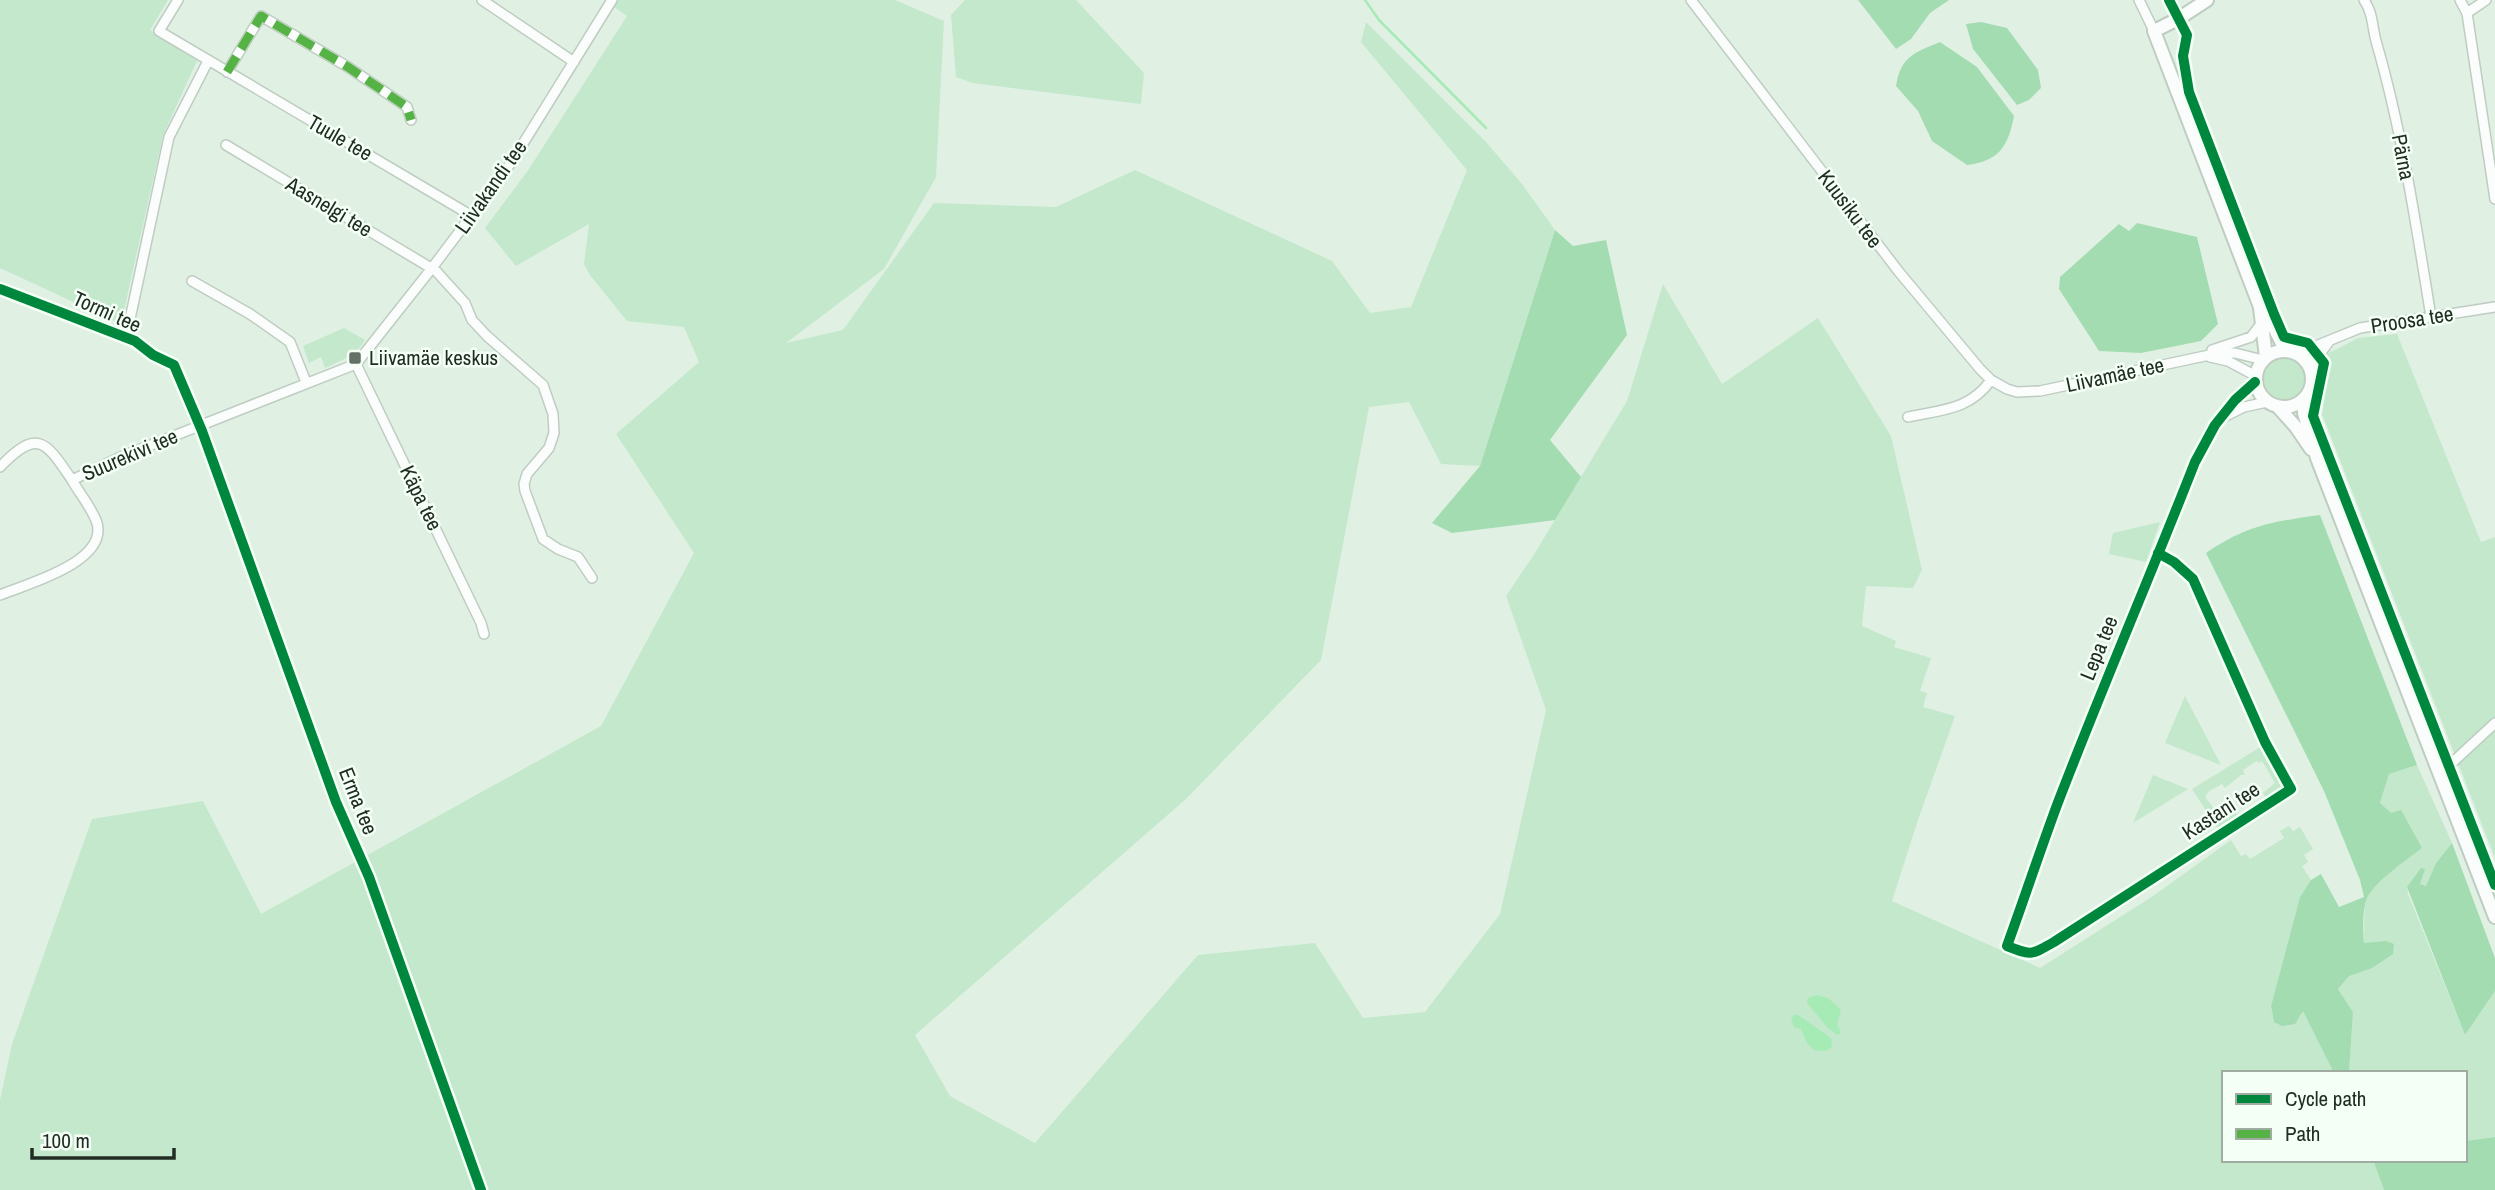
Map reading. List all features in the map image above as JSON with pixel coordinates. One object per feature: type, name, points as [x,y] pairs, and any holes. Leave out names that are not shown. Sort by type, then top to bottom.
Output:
[{"type":"street","name":"Tuule tee","points":[[178,0],[159,31],[472,216]]},
{"type":"street","points":[[482,0],[574,62]]},
{"type":"street","name":"Liivakandi tee","points":[[356,364],[511,163],[612,0]]},
{"type":"street","name":"Kuusiku tee","points":[[1691,0],[1951,337],[1991,380],[2007,389],[2029,392]]},
{"type":"street","points":[[2139,0],[2154,31],[2260,307],[2264,358],[2255,379],[2259,394],[2297,426],[2317,458]]},
{"type":"street","points":[[2154,31],[2207,0]]},
{"type":"street","name":"Pärna","points":[[2364,0],[2372,11],[2375,37],[2388,78],[2431,317]]},
{"type":"street","points":[[2460,0],[2467,13],[2495,199]]},
{"type":"street","points":[[2467,13],[2486,0]]},
{"type":"street","points":[[227,72],[261,16],[348,67],[407,107],[411,120]]},
{"type":"street","points":[[135,341],[130,334],[130,320],[169,137],[208,61]]},
{"type":"street","name":"Aasnelgi tee","points":[[226,145],[432,268],[465,303],[472,320],[486,336],[543,385],[553,414],[554,433],[549,448],[527,474],[524,491],[543,539],[578,557],[592,578]]},
{"type":"street","points":[[192,281],[250,314],[290,342],[306,382]]},
{"type":"street","name":"Tormi tee","points":[[0,289],[135,341],[153,355],[174,365],[200,427]]},
{"type":"street","points":[[2220,419],[2244,407],[2292,407],[2304,400],[2311,390],[2311,371],[2305,359],[2290,351],[2260,307]]},
{"type":"street","name":"Proosa tee","points":[[2290,351],[2306,350],[2360,328],[2495,307]]},
{"type":"street","points":[[2202,356],[2216,348],[2251,337],[2261,324]]},
{"type":"street","points":[[2311,371],[2331,339]]},
{"type":"street","points":[[2264,358],[2290,351]]},
{"type":"street","name":"Liivamäe tee","points":[[2029,392],[2202,356],[2228,353],[2264,358]]},
{"type":"street","name":"Liivamäe tee","points":[[2202,356],[2228,361],[2255,379]]},
{"type":"street","name":"Suurekivi tee","points":[[0,595],[75,563],[96,543],[97,523],[72,480],[123,456],[356,364]]},
{"type":"street","name":"Käpa tee","points":[[356,364],[484,634]]},
{"type":"street","name":"Lepa tee","points":[[2007,946],[2057,806],[2201,447],[2235,400],[2255,379]]},
{"type":"street","points":[[1909,417],[1970,401],[1983,392],[1991,380]]},
{"type":"street","points":[[2304,400],[2304,413],[2317,458],[2495,917]]},
{"type":"street","name":"Erma tee","points":[[200,427],[336,802],[369,877],[481,1190]]},
{"type":"street","points":[[0,467],[18,448],[43,444],[50,449],[72,480]]},
{"type":"street","name":"Kastani tee","points":[[2007,946],[2033,954],[2291,789],[2263,739],[2193,579],[2174,562],[2158,553]]},
{"type":"street","points":[[2440,774],[2495,723]]},
{"type":"shaded area","points":[[0,0],[168,0],[150,30],[197,61],[163,135],[121,324],[0,268]]},
{"type":"shaded area","points":[[604,0],[895,0],[944,21],[936,177],[884,269],[786,343],[843,330],[934,203],[1056,207],[1135,170],[1332,261],[1370,313],[1411,307],[1467,170],[1361,42],[1366,22],[1486,142],[1522,184],[1555,230],[1480,466],[1441,464],[1409,402],[1369,407],[1321,660],[1186,799],[915,1035],[950,1096],[1035,1143],[1198,955],[1315,943],[1363,1018],[1425,1012],[1500,914],[1546,710],[1506,596],[1627,401],[1663,284],[1722,384],[1818,318],[1891,436],[1922,570],[1913,588],[1866,586],[1862,626],[1896,641],[1894,647],[1931,658],[1920,691],[1927,693],[1923,707],[1955,716],[1892,901],[2040,968],[2153,896],[2231,840],[2241,856],[2246,854],[2250,859],[2284,838],[2280,831],[2289,826],[2293,831],[2300,827],[2313,849],[2304,855],[2308,862],[2302,866],[2311,880],[2300,897],[2271,1006],[2274,1022],[2303,1010],[2333,1071],[2222,1071],[2222,1162],[2374,1162],[2384,1190],[0,1190],[0,1100],[12,1044],[92,819],[203,801],[261,914],[601,726],[694,553],[616,434],[699,362],[684,327],[627,321],[584,264],[589,224],[516,266],[485,228],[529,169],[627,16]]},
{"type":"shaded area","points":[[965,0],[1076,0],[1144,73],[1141,104],[973,83],[956,77],[951,15]]},
{"type":"shaded area","points":[[1858,0],[1949,0],[1930,13],[1911,39],[1896,49]]},
{"type":"shaded area","points":[[1981,22],[2007,28],[2038,70],[2041,88],[2029,100],[2017,105],[1973,49],[1966,24]]},
{"type":"shaded area","points":[[1940,42],[1977,67],[2014,116],[2005,144],[1987,160],[1967,165],[1932,141],[1918,111],[1896,86],[1901,68],[1910,57]]},
{"type":"shaded area","points":[[2137,223],[2197,237],[2218,324],[2201,341],[2141,353],[2099,351],[2059,289],[2060,277],[2119,224],[2129,231]]},
{"type":"shaded area","points":[[1555,230],[1573,246],[1606,240],[1627,335],[1550,440],[1581,477],[1555,520],[1452,533],[1432,523],[1480,466]]},
{"type":"shaded area","points":[[344,328],[365,340],[355,354],[325,368],[321,357],[309,363],[303,346]]},
{"type":"shaded area","points":[[2397,334],[2481,542],[2495,537],[2495,858],[2322,414],[2329,366],[2327,354],[2358,338]]},
{"type":"shaded area","points":[[2284,358],[2299,364],[2305,379],[2299,394],[2284,400],[2269,394],[2263,379],[2269,364]]},
{"type":"shaded area","points":[[2320,515],[2417,765],[2389,774],[2380,803],[2391,813],[2401,810],[2422,848],[2384,878],[2371,891],[2365,903],[2364,943],[2386,941],[2394,944],[2393,954],[2372,968],[2349,976],[2338,989],[2353,1012],[2349,1071],[2333,1071],[2303,1011],[2295,1024],[2282,1026],[2274,1022],[2271,1006],[2300,897],[2311,880],[2321,874],[2339,907],[2364,897],[2360,880],[2324,791],[2206,553],[2235,536],[2260,526]]},
{"type":"shaded area","points":[[2160,522],[2146,562],[2109,554],[2113,533]]},
{"type":"shaded area","points":[[2185,696],[2221,765],[2165,743]]},
{"type":"shaded area","points":[[2262,746],[2283,787],[2266,798],[2263,793],[2275,783],[2262,761],[2257,761],[2243,770],[2245,775],[2241,775],[2225,788],[2222,784],[2208,792],[2205,797],[2221,818],[2235,812],[2238,816],[2218,829],[2192,789]]},
{"type":"shaded area","points":[[2417,765],[2452,843],[2436,863],[2426,886],[2419,884],[2407,887],[2408,894],[2465,1035],[2495,991],[2495,1137],[2467,1141],[2467,1071],[2349,1071],[2353,1012],[2338,989],[2354,966],[2363,946],[2366,901],[2372,890],[2385,877],[2422,848],[2380,803],[2389,774]]},
{"type":"shaded area","points":[[2153,775],[2188,789],[2133,823]]},
{"type":"shaded area","points":[[2452,843],[2495,958],[2495,991],[2465,1035],[2407,887],[2421,868],[2425,869],[2420,884],[2426,886],[2436,863]]},
{"type":"shaded area","points":[[1817,995],[1828,998],[1841,1010],[1837,1024],[1841,1032],[1838,1035],[1828,1028],[1807,1003],[1808,998]]},
{"type":"shaded area","points":[[1798,1015],[1831,1038],[1832,1047],[1826,1051],[1814,1050],[1807,1043],[1801,1029],[1794,1027],[1791,1018]]},
{"type":"shaded area","points":[[2495,1137],[2495,1190],[2384,1190],[2374,1162],[2467,1162],[2467,1141]]},
{"type":"waterway","points":[[1365,0],[1379,20],[1486,128]]},
{"type":"marked path","points":[[227,72],[261,16],[348,67],[407,107],[411,120]]},
{"type":"cycle path","points":[[2169,0],[2187,35],[2183,56],[2189,92],[2274,314],[2284,337],[2308,343],[2324,363],[2313,416],[2495,885]]},
{"type":"cycle path","points":[[0,289],[135,341],[153,355],[174,365],[202,431],[336,802],[369,877],[481,1190]]},
{"type":"cycle path","points":[[2158,553],[2174,562],[2193,579],[2265,742],[2291,789],[2054,942],[2031,953],[2015,949],[2007,946],[2057,805],[2108,676],[2143,591],[2161,548],[2195,462],[2215,425],[2235,400],[2255,382]]},
{"type":"place","name":"Liivamäe keskus","points":[[355,358]]}]
